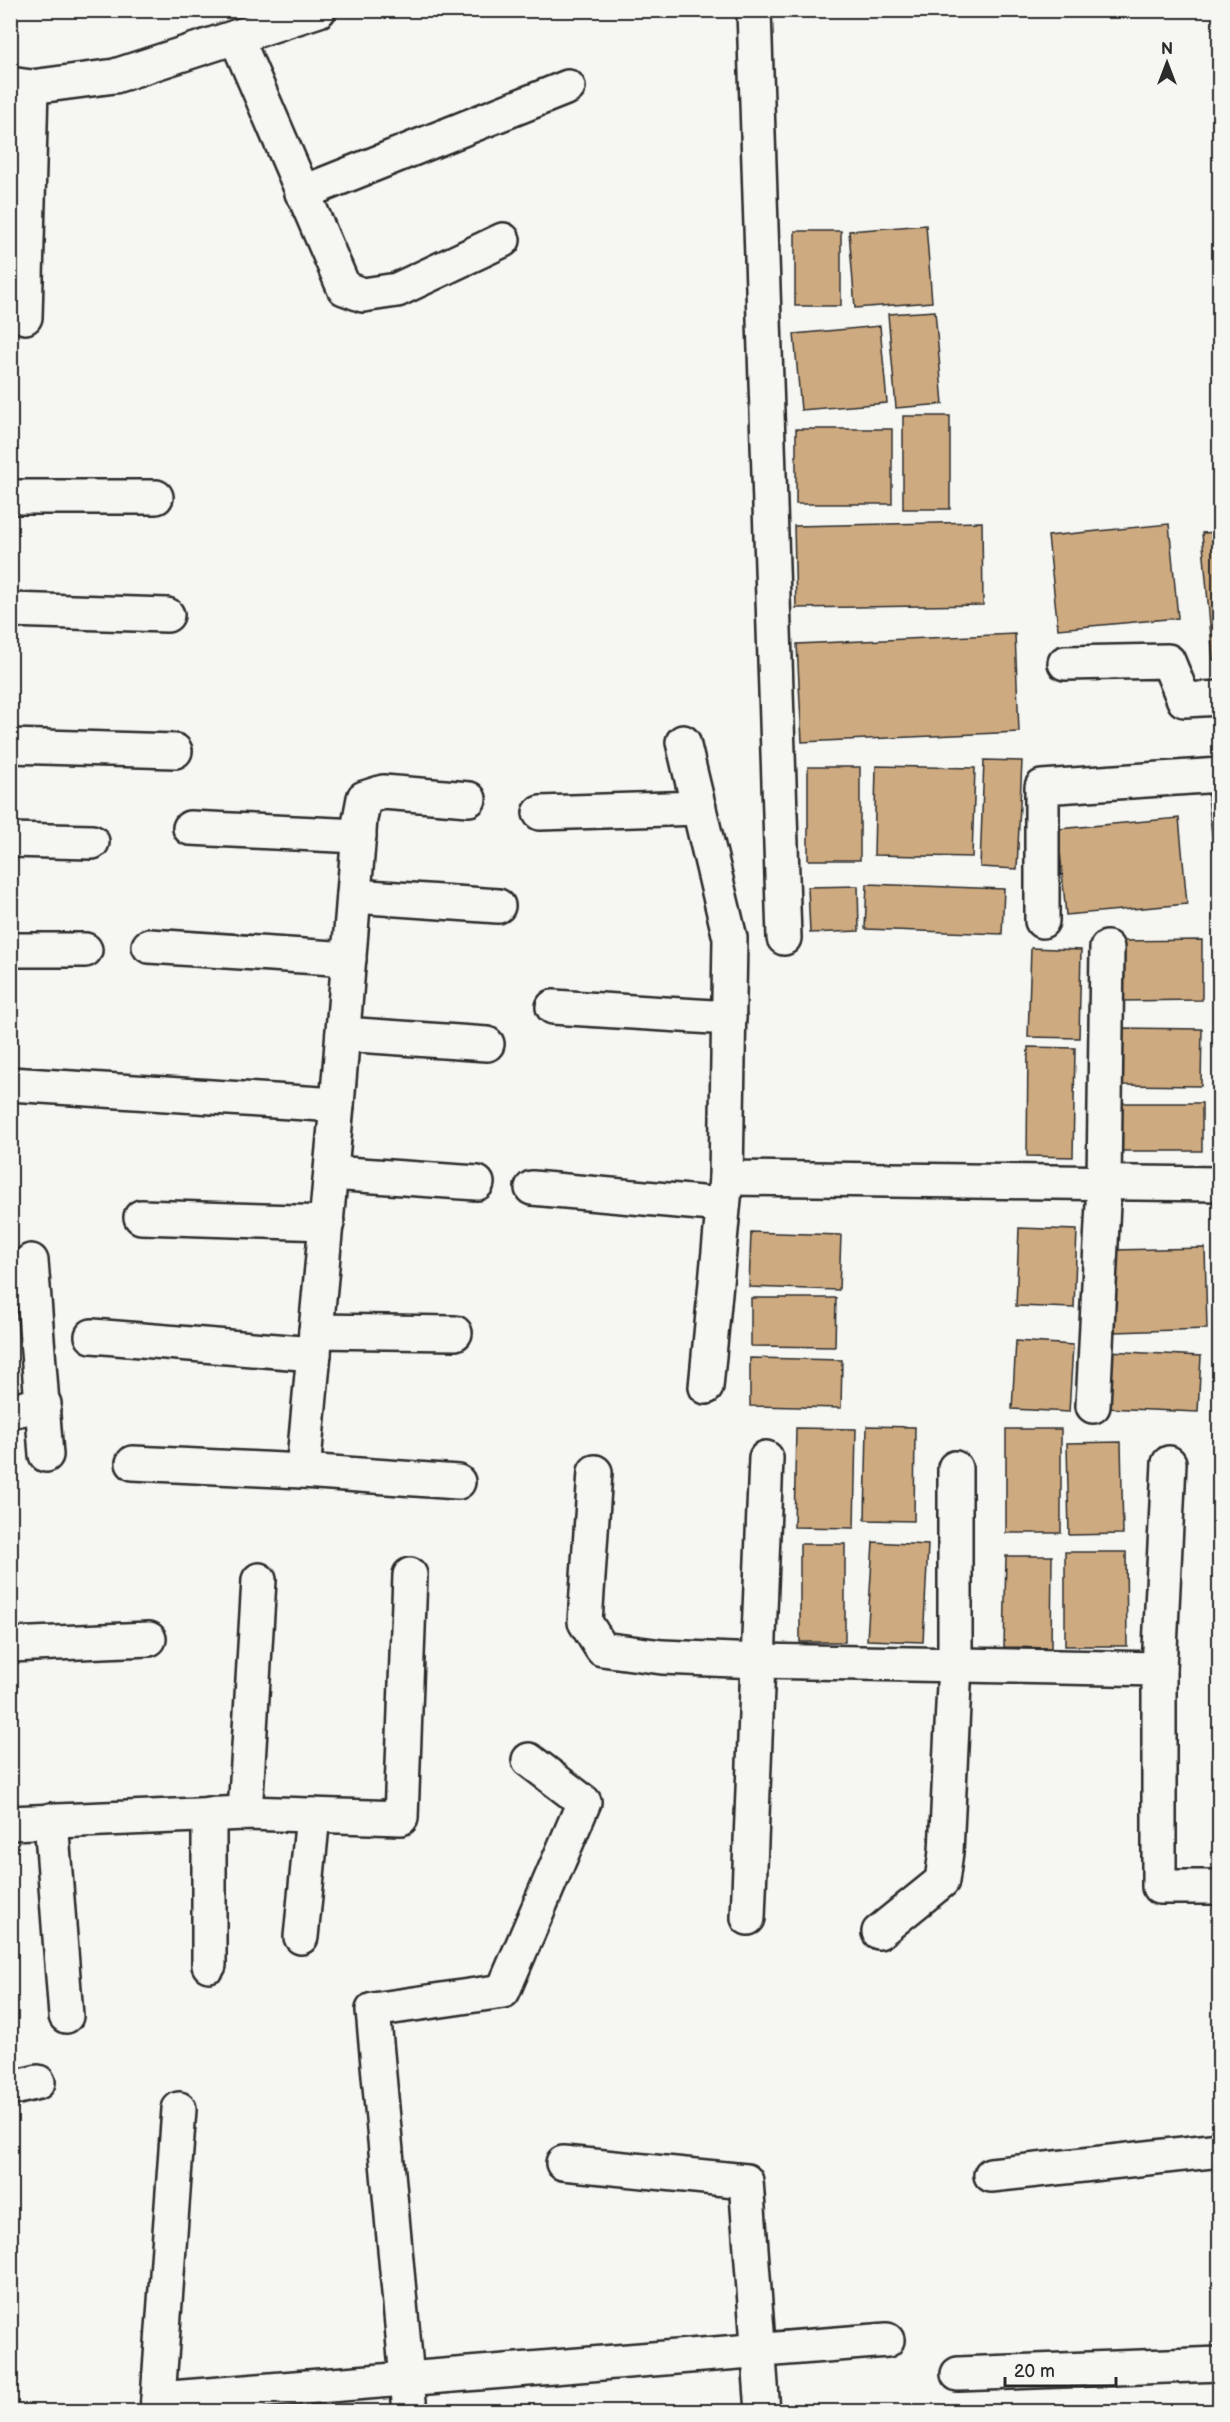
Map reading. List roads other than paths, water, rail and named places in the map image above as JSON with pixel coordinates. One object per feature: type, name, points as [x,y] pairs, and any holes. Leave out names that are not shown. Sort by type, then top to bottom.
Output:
[{"type":"street","points":[[25,317],[21,86],[115,76],[319,10]]},
{"type":"street","points":[[754,10],[784,938]]},
{"type":"street","points":[[236,37],[344,288],[363,295],[397,290],[503,240]]},
{"type":"street","points":[[302,193],[568,87]]},
{"type":"street","points":[[10,497],[156,496]]},
{"type":"street","points":[[10,610],[167,615]]},
{"type":"street","points":[[1065,663],[1168,662],[1184,700],[1220,698]]},
{"type":"street","points":[[683,742],[730,938],[725,1192],[706,1387]]},
{"type":"street","points":[[10,746],[175,751]]},
{"type":"street","points":[[1042,921],[1042,788],[1220,775]]},
{"type":"street","points":[[303,1471],[338,1105],[364,798],[383,792],[469,799]]},
{"type":"street","points":[[540,813],[699,808]]},
{"type":"street","points":[[190,828],[359,836]]},
{"type":"street","points":[[10,840],[92,842]]},
{"type":"street","points":[[354,896],[498,906]]},
{"type":"street","points":[[149,946],[349,959]]},
{"type":"street","points":[[1093,1406],[1104,1183],[1107,948]]},
{"type":"street","points":[[10,951],[85,951]]},
{"type":"street","points":[[554,1007],[729,1018]]},
{"type":"street","points":[[343,1034],[487,1044]]},
{"type":"street","points":[[10,1084],[338,1105]]},
{"type":"street","points":[[331,1173],[477,1183]]},
{"type":"street","points":[[532,1188],[725,1192],[1104,1183],[1220,1184]]},
{"type":"street","points":[[141,1217],[327,1224]]},
{"type":"street","points":[[31,1261],[44,1404],[46,1455]]},
{"type":"street","points":[[92,1336],[315,1342],[455,1333]]},
{"type":"street","points":[[10,1411],[44,1404]]},
{"type":"street","points":[[748,1918],[766,1458]]},
{"type":"street","points":[[133,1463],[303,1471],[458,1482]]},
{"type":"street","points":[[1168,1463],[1159,1669],[1159,1887],[1220,1887]]},
{"type":"street","points":[[879,1932],[942,1881],[946,1852],[955,1665],[955,1468]]},
{"type":"street","points":[[595,1472],[585,1623],[602,1649],[662,1657],[758,1661],[1159,1669]]},
{"type":"street","points":[[10,1823],[245,1813],[401,1818],[410,1575]]},
{"type":"street","points":[[245,1813],[259,1580]]},
{"type":"street","points":[[10,1645],[149,1639]]},
{"type":"street","points":[[410,2412],[373,2010],[503,1991],[584,1802],[529,1760]]},
{"type":"street","points":[[209,1814],[209,1965]]},
{"type":"street","points":[[301,1937],[313,1815]]},
{"type":"street","points":[[51,1820],[66,2016]]},
{"type":"street","points":[[179,2109],[158,2405],[407,2379],[887,2340]]},
{"type":"street","points":[[991,2175],[1220,2150]]},
{"type":"street","points":[[563,2163],[746,2181],[763,2412]]},
{"type":"street","points":[[958,2374],[1220,2364]]}]
